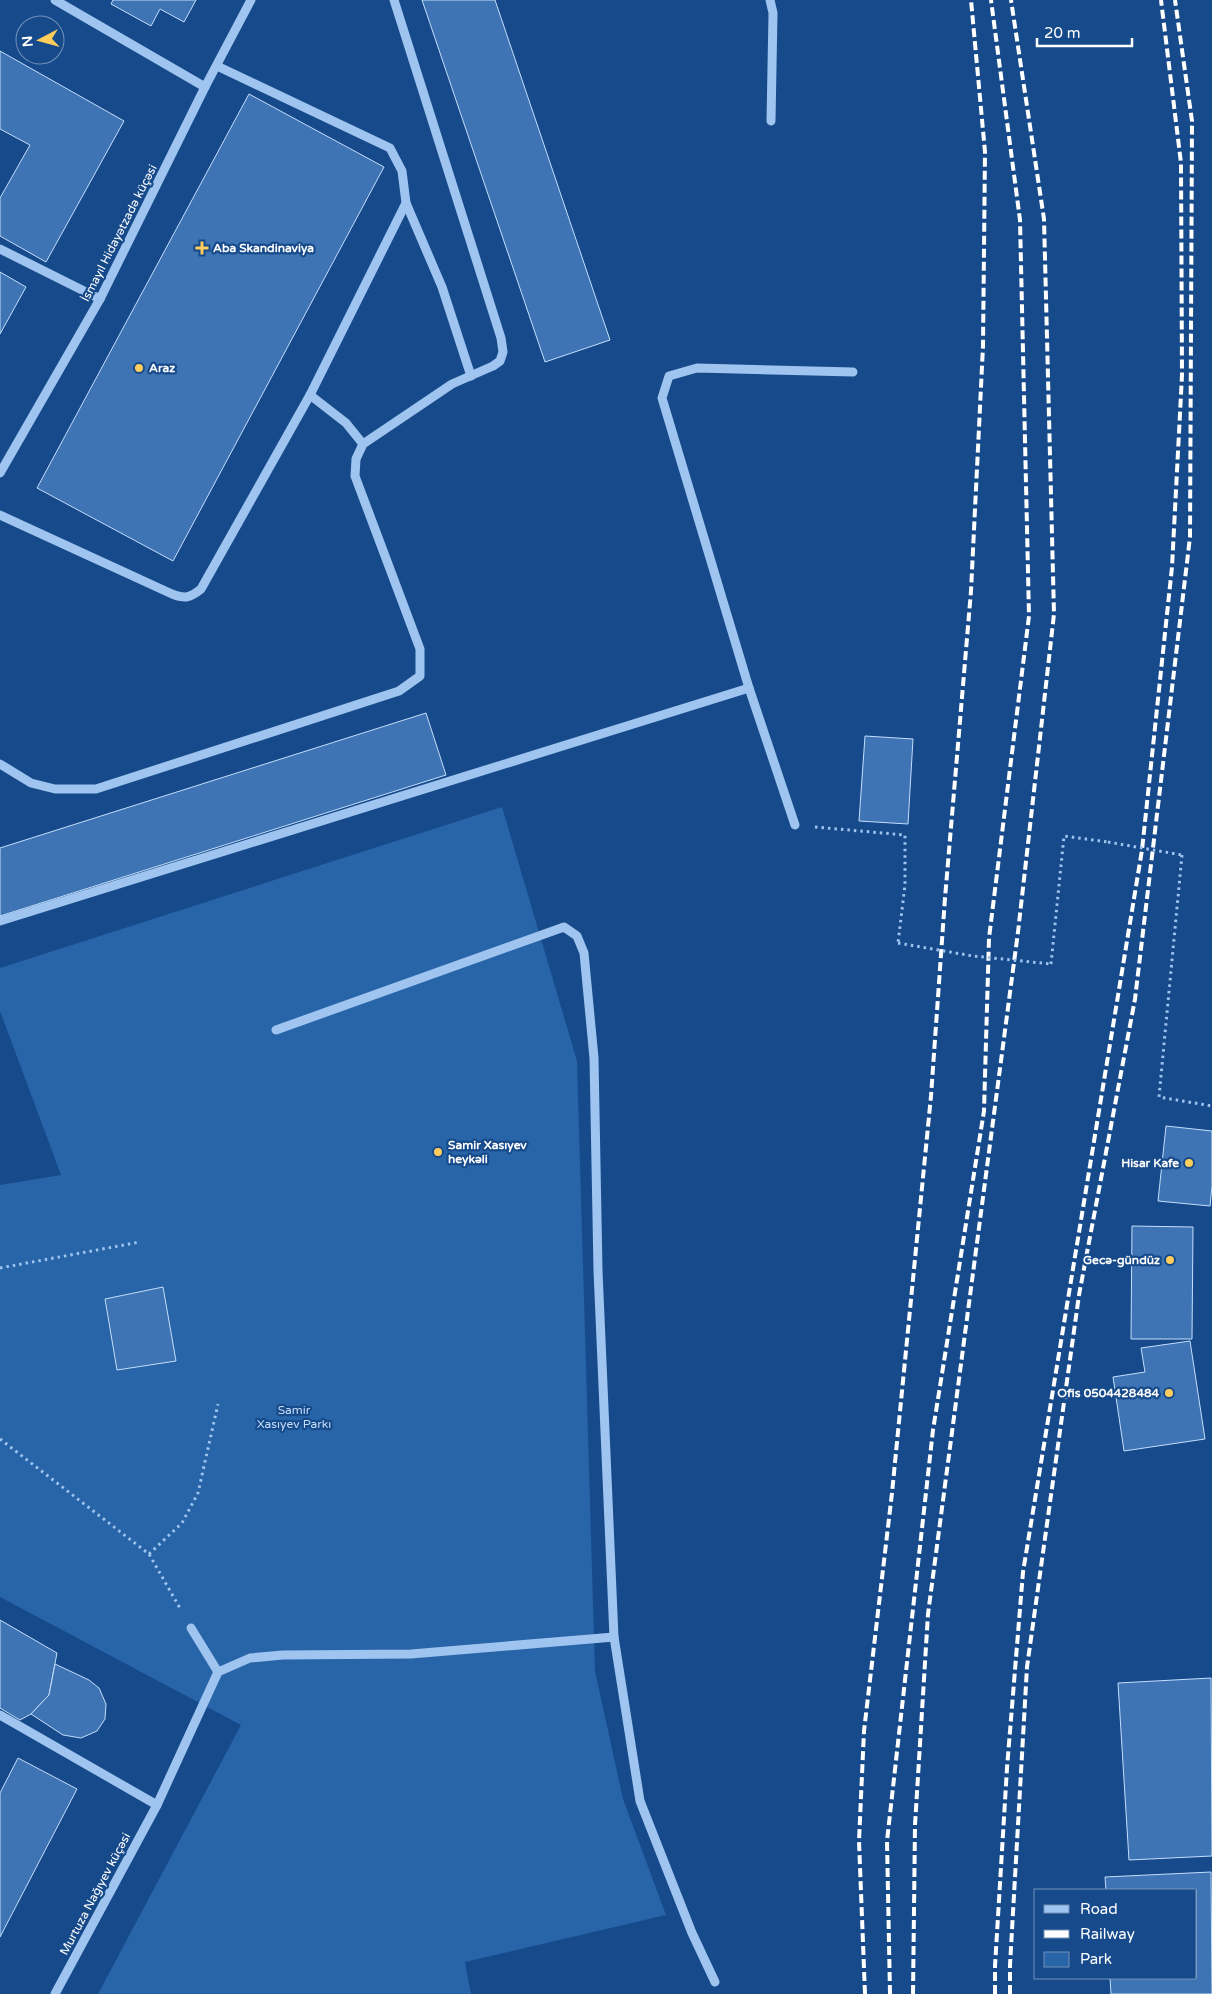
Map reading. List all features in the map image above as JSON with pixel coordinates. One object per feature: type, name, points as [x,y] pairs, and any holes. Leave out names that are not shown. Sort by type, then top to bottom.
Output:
[{"type":"street","points":[[56,0],[205,87]]},
{"type":"street","name":"İsmayıl Hidayətzadə küçəsi","points":[[0,473],[100,299],[205,87],[251,0]]},
{"type":"street","points":[[0,764],[31,783],[55,788],[96,789],[399,691],[420,676],[420,649],[355,476],[356,459],[363,444],[452,384],[500,361],[503,352],[501,338],[394,0]]},
{"type":"street","points":[[770,0],[773,13],[771,121]]},
{"type":"street","points":[[217,66],[390,148],[402,171],[406,203],[442,287],[471,376]]},
{"type":"street","points":[[0,515],[182,598],[191,597],[201,590],[310,395],[406,203]]},
{"type":"street","points":[[0,249],[100,299]]},
{"type":"street","points":[[795,825],[749,688],[662,398],[670,376],[697,368],[853,372]]},
{"type":"street","points":[[310,395],[346,423],[363,444]]},
{"type":"street","points":[[0,921],[749,688]]},
{"type":"street","points":[[276,1030],[564,927],[577,936],[584,953],[594,1058],[598,1271],[614,1637],[640,1801],[692,1933],[715,1982]]},
{"type":"street","points":[[191,1628],[218,1672],[250,1658],[258,1657],[283,1655],[412,1654],[614,1637]]},
{"type":"street","name":"Murtuza Nağıyev küçəsi","points":[[55,1994],[157,1805],[218,1672]]},
{"type":"street","points":[[0,1715],[157,1805]]},
{"type":"path","points":[[795,825],[906,835],[905,885],[898,944],[973,956],[1051,964],[1064,836],[1182,855],[1160,1097],[1212,1106]]},
{"type":"path","points":[[0,1268],[140,1242]]},
{"type":"path","points":[[149,1554],[182,1523],[198,1493],[218,1404]]},
{"type":"path","points":[[0,1439],[149,1554],[191,1628]]},
{"type":"green space","name":"Samir Xasıyev Parkı","points":[[502,807],[577,1061],[595,1671],[623,1799],[666,1915],[465,1962],[471,1994],[98,1994],[241,1725],[0,1597],[0,1185],[61,1175],[0,1011],[0,968]]},
{"type":"building","points":[[113,0],[196,0],[184,22],[160,9],[151,26],[111,4]]},
{"type":"building","points":[[422,0],[495,0],[610,340],[545,362]]},
{"type":"building","points":[[0,51],[15,59],[15,65],[25,65],[124,121],[46,262],[0,236],[0,198],[30,145],[0,129]]},
{"type":"building","points":[[249,94],[384,167],[173,561],[37,488]]},
{"type":"building","points":[[0,272],[26,287],[0,334]]},
{"type":"building","points":[[426,713],[446,775],[0,916],[0,848]]},
{"type":"building","points":[[865,736],[913,739],[908,824],[859,821]]},
{"type":"building","points":[[1166,1126],[1212,1131],[1210,1206],[1158,1201]]},
{"type":"building","points":[[1132,1226],[1193,1227],[1192,1339],[1131,1339]]},
{"type":"building","points":[[163,1287],[176,1361],[117,1370],[105,1299]]},
{"type":"building","points":[[1190,1341],[1205,1439],[1124,1451],[1113,1377],[1145,1372],[1141,1348]]},
{"type":"building","points":[[0,1620],[57,1653],[49,1695],[31,1714],[20,1720],[0,1708]]},
{"type":"building","points":[[55,1664],[89,1680],[99,1688],[106,1704],[105,1719],[97,1731],[81,1738],[63,1735],[31,1714],[49,1695]]},
{"type":"building","points":[[1211,1678],[1212,1856],[1129,1860],[1118,1683]]},
{"type":"building","points":[[18,1758],[77,1789],[0,1937],[0,1793]]},
{"type":"building","points":[[1211,1872],[1212,1994],[1111,1994],[1110,1979],[1197,1979],[1197,1889],[1106,1889],[1105,1877]]},
{"type":"railway","points":[[865,1994],[859,1841],[864,1731],[892,1493],[931,1096],[945,898],[971,591],[983,346],[985,152],[971,0]]},
{"type":"railway","points":[[890,1994],[887,1841],[933,1430],[984,1111],[989,938],[1029,616],[1020,220],[991,0]]},
{"type":"railway","points":[[913,1994],[915,1825],[928,1614],[1018,932],[1054,614],[1044,219],[1011,0]]},
{"type":"railway","points":[[995,1994],[1007,1768],[1023,1572],[1142,850],[1172,567],[1182,375],[1181,163],[1161,0]]},
{"type":"railway","points":[[1010,1994],[1010,1965],[1027,1667],[1079,1295],[1135,999],[1190,537],[1192,121],[1175,0]]},
{"type":"place","name":"Aba Skandinaviya","points":[[202,248]]},
{"type":"place","name":"Araz","points":[[139,368]]},
{"type":"place","name":"Samir Xasıyev heykəli","points":[[438,1152]]},
{"type":"place","name":"Hisar Kafe","points":[[1189,1163]]},
{"type":"place","name":"Gecə-gündüz","points":[[1170,1260]]},
{"type":"place","name":"Ofis 0504428484","points":[[1169,1393]]}]
